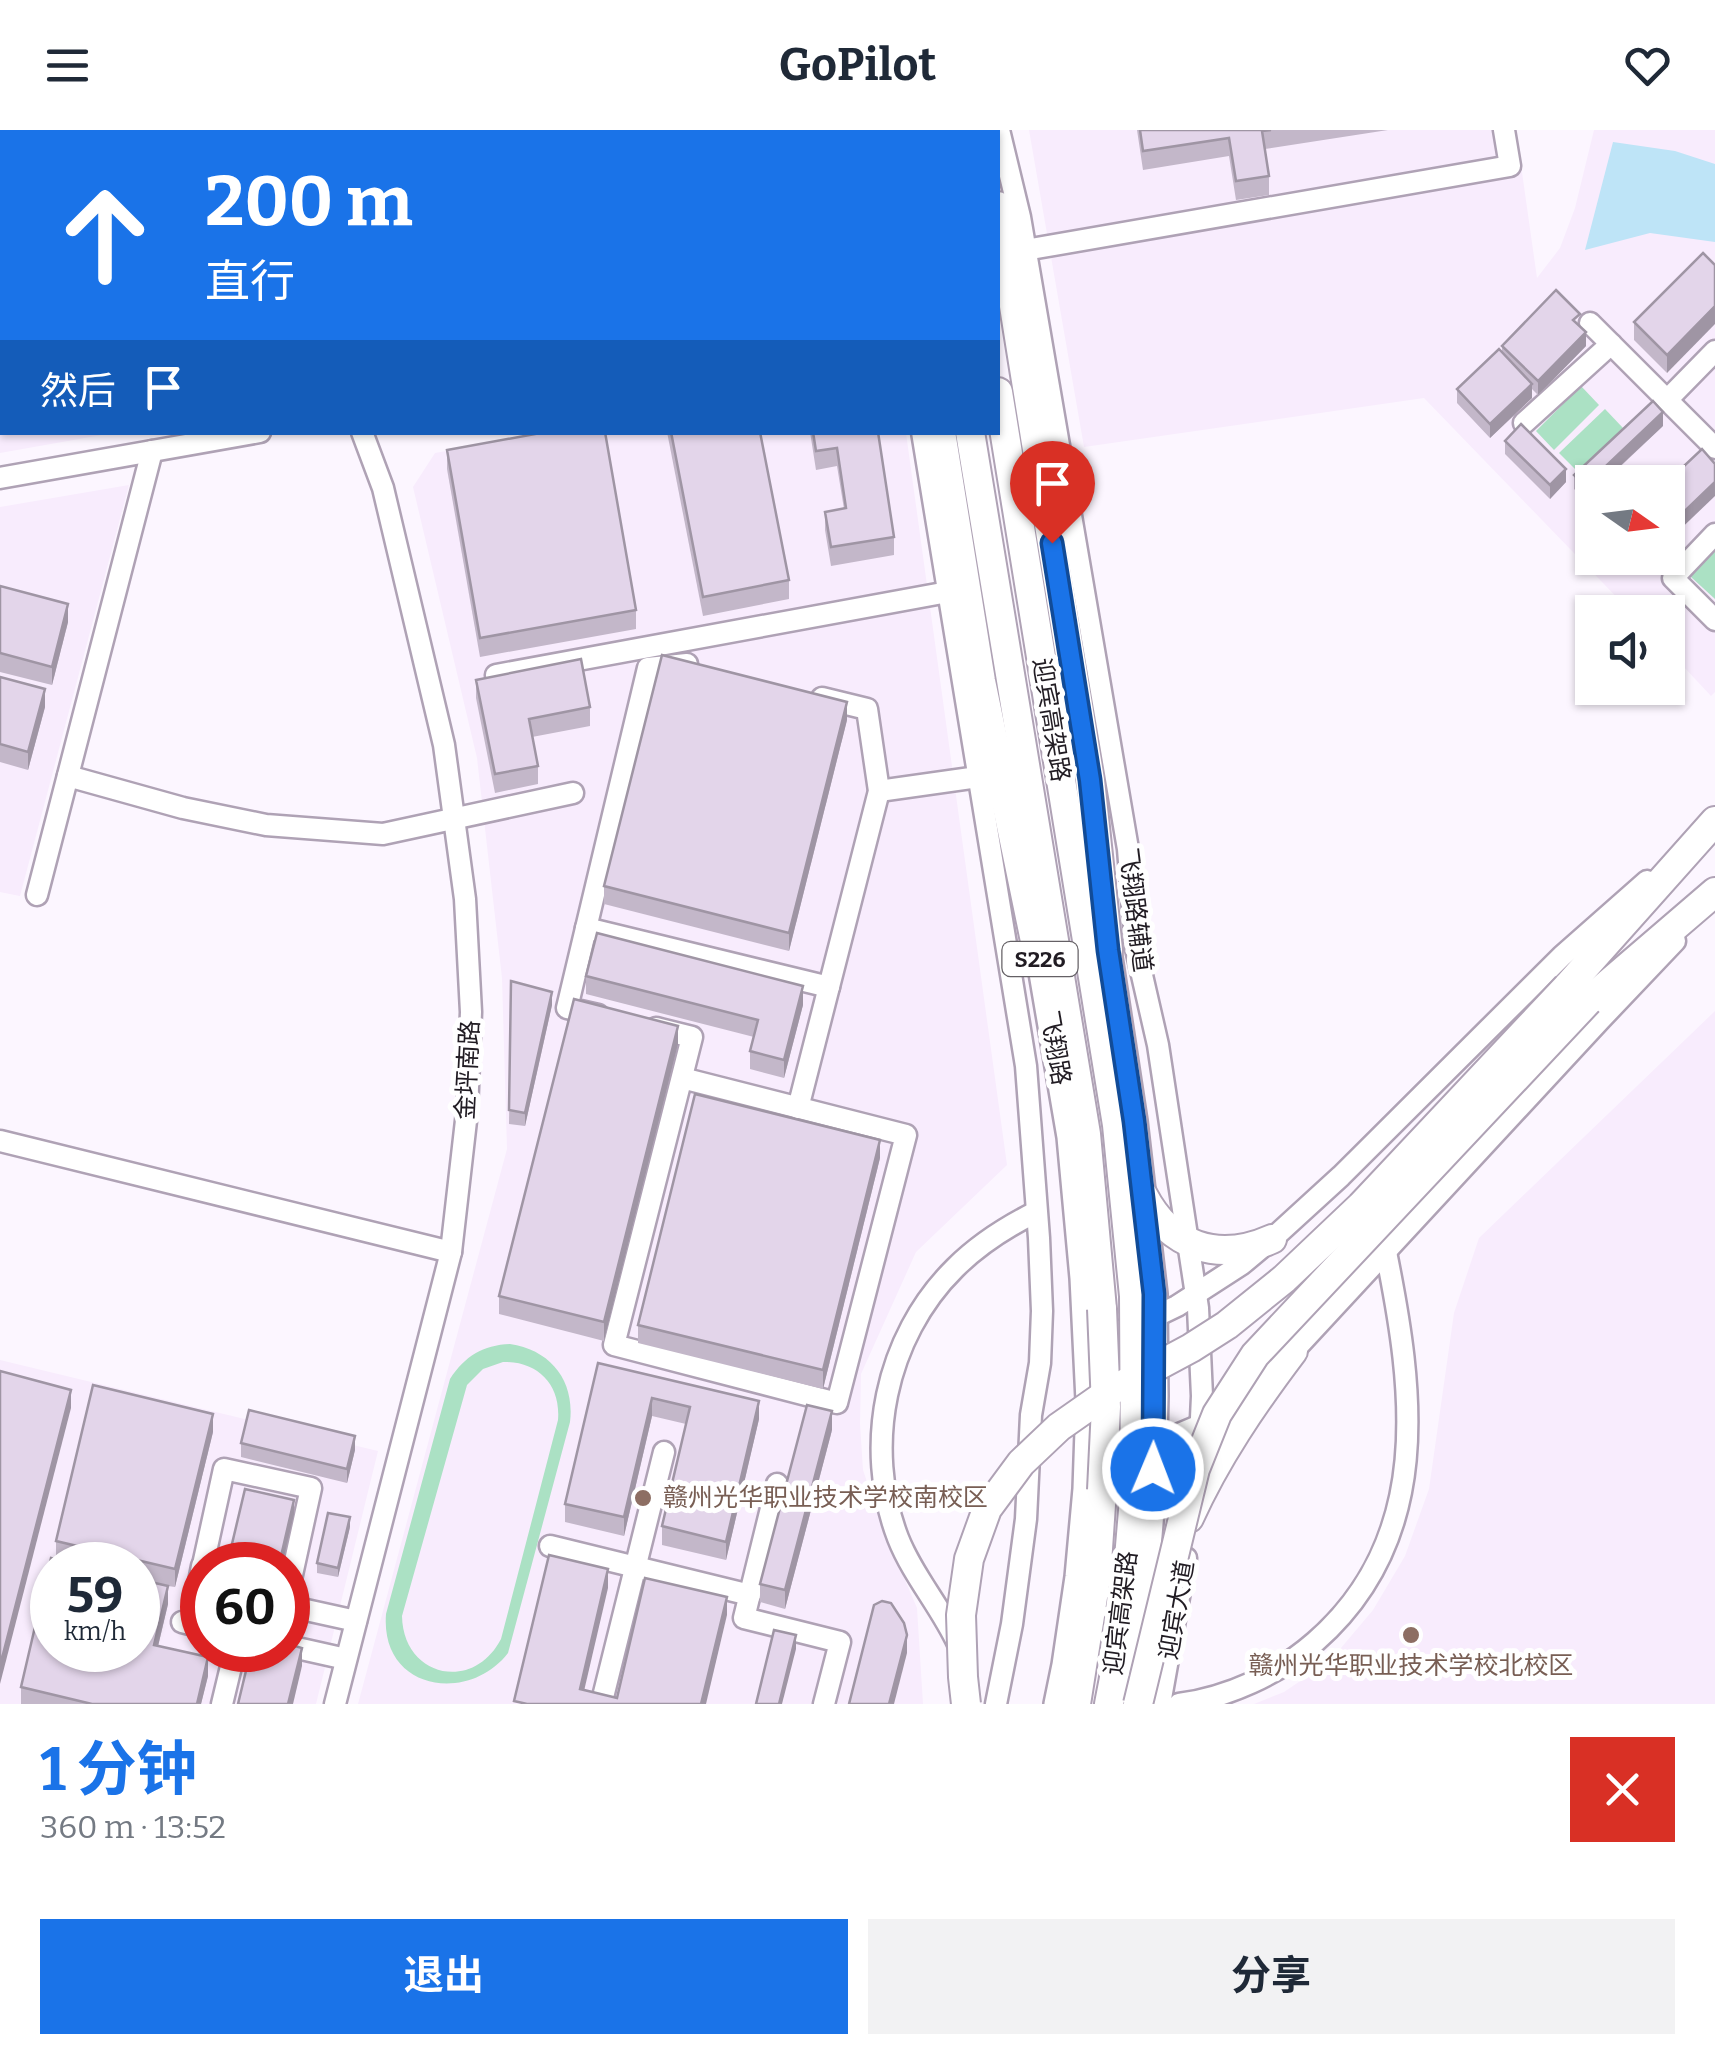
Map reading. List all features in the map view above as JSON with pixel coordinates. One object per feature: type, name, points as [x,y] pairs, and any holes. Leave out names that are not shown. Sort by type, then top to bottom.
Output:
[{"type":"highway","points":[[1000,218],[1090,780],[1108,950]]},
{"type":"highway","name":"迎宾高架路","points":[[1000,404],[1117,1125],[1134,1296],[1135,1486],[1127,1580],[1108,1704]]},
{"type":"highway","points":[[941,435],[982,681],[1042,972]]},
{"type":"highway","name":"迎宾高架路","points":[[970,435],[1086,1134],[1102,1309],[1106,1407],[1102,1490],[1096,1578],[1076,1704]]},
{"type":"highway","points":[[1132,1698],[1195,1468],[1217,1414],[1255,1355],[1577,994],[1715,822]]},
{"type":"highway","points":[[966,1704],[962,1615],[968,1560],[987,1510],[1021,1463],[1059,1427],[1109,1392],[1191,1348],[1284,1279],[1577,994],[1715,892]]},
{"type":"highway","points":[[1143,1195],[1160,1221],[1188,1242],[1228,1251],[1272,1239]]},
{"type":"highway","points":[[1132,1698],[1158,1593],[1195,1505],[1237,1429],[1293,1351]]},
{"type":"main road","name":"S226","points":[[1000,297],[1108,950],[1143,1195],[1154,1294],[1154,1442]]},
{"type":"main road","name":"飞翔路","points":[[954,435],[1070,1138],[1089,1401],[1078,1577],[1065,1665]]},
{"type":"main road","name":"迎宾大道","points":[[1132,1698],[1146,1584],[1154,1442]]},
{"type":"main road","name":"S226","points":[[1057,1704],[1065,1665]]},
{"type":"street","points":[[1025,250],[1510,166],[1504,130]]},
{"type":"street","name":"飞翔路辅道","points":[[1000,139],[1025,250],[1128,849],[1136,949],[1158,1046],[1196,1294],[1202,1396]]},
{"type":"street","points":[[1590,322],[1715,448]]},
{"type":"street","points":[[1524,423],[1611,344]]},
{"type":"street","points":[[1667,400],[1715,351]]},
{"type":"street","points":[[0,478],[244,435]]},
{"type":"street","name":"金坪南路","points":[[335,1704],[451,1252],[467,1112],[471,1012],[465,899],[444,745],[384,488],[363,435]]},
{"type":"street","points":[[922,435],[1026,1066],[1042,1310],[1026,1519],[996,1704]]},
{"type":"street","points":[[37,894],[152,452]]},
{"type":"street","points":[[1715,534],[1673,578],[1715,620]]},
{"type":"street","points":[[496,675],[948,592]]},
{"type":"street","points":[[682,1078],[906,1135],[838,1403],[614,1346],[692,1037],[567,1008],[648,668],[689,664],[707,669]]},
{"type":"street","points":[[796,691],[866,710],[879,791],[798,1108]]},
{"type":"street","points":[[68,776],[184,808],[266,825],[383,834],[573,793]]},
{"type":"street","points":[[879,791],[978,776]]},
{"type":"street","points":[[1087,1344],[1154,1317],[1242,1264],[1341,1176],[1562,956],[1715,822]]},
{"type":"street","points":[[1087,1450],[1154,1442],[1201,1425],[1258,1388],[1715,900]]},
{"type":"street","points":[[586,928],[829,986]]},
{"type":"street","points":[[0,1141],[451,1252]]},
{"type":"street","points":[[978,1704],[951,1629],[908,1560],[894,1524],[882,1460],[885,1407],[898,1356],[921,1310],[936,1290],[971,1252],[1036,1212]]},
{"type":"street","points":[[1179,1704],[1237,1689],[1306,1650],[1344,1613],[1368,1580],[1386,1545],[1402,1494],[1408,1441],[1402,1346],[1386,1252]]},
{"type":"street","name":"迎宾大道","points":[[1160,1704],[1195,1505],[1202,1396]]},
{"type":"street","points":[[604,1693],[664,1452]]},
{"type":"street","points":[[208,1542],[224,1469],[310,1488],[299,1542]]},
{"type":"street","points":[[777,1484],[744,1618],[840,1642],[824,1704]]},
{"type":"street","points":[[550,1546],[750,1595]]},
{"type":"street","points":[[310,1611],[356,1621]]},
{"type":"street","points":[[310,1651],[346,1659]]},
{"type":"street","points":[[1047,1704],[1065,1665]]},
{"type":"street","points":[[222,1704],[230,1672]]},
{"type":"shaded area","points":[[1029,130],[1516,130],[1537,278],[1560,248],[1575,208],[1594,130],[1715,130],[1715,692],[1711,696],[1685,668],[1685,595],[1615,595],[1595,575],[1685,575],[1685,465],[1575,465],[1575,554],[1424,398],[1084,447]]},
{"type":"shaded area","points":[[0,435],[102,435],[0,453]]},
{"type":"shaded area","points":[[535,435],[906,435],[1007,1165],[916,1252],[861,1374],[863,1470],[917,1608],[923,1704],[358,1704],[507,1149],[502,978],[477,758],[413,487],[435,453]]},
{"type":"shaded area","points":[[129,485],[20,896],[0,892],[0,507]]},
{"type":"shaded area","points":[[1715,1011],[1715,1704],[1254,1704],[1284,1692],[1330,1661],[1373,1610],[1405,1556],[1429,1489],[1454,1313],[1479,1238]]},
{"type":"shaded area","points":[[0,1360],[378,1451],[316,1704],[0,1704]]},
{"type":"green space","points":[[1581,386],[1599,405],[1554,450],[1536,431]]},
{"type":"green space","points":[[1605,409],[1623,428],[1585,465],[1575,465],[1575,469],[1559,453]]},
{"type":"green space","points":[[1715,546],[1715,599],[1691,577],[1693,568]]},
{"type":"green space","points":[[510,1344],[537,1353],[557,1370],[568,1393],[570,1422],[508,1653],[491,1669],[472,1679],[430,1682],[412,1674],[397,1660],[388,1640],[386,1614],[450,1379],[476,1353]],"holes":[[[503,1362],[537,1371],[551,1386],[558,1420],[501,1639],[489,1656],[474,1667],[458,1672],[441,1671],[414,1653],[405,1637],[402,1616],[467,1385],[483,1369]]]},
{"type":"water","points":[[1613,142],[1675,151],[1715,164],[1715,242],[1650,233],[1585,250]]},
{"type":"building","points":[[1140,130],[1271,130],[1262,131],[1269,176],[1236,181],[1229,138],[1143,151]]},
{"type":"building","points":[[1703,253],[1715,265],[1715,306],[1667,355],[1634,322]]},
{"type":"building","points":[[1556,290],[1580,314],[1573,320],[1586,332],[1538,381],[1502,346]]},
{"type":"building","points":[[1499,349],[1532,384],[1490,424],[1457,389]]},
{"type":"building","points":[[1653,401],[1663,412],[1607,465],[1585,465]]},
{"type":"building","points":[[1521,424],[1566,469],[1550,485],[1505,441]]},
{"type":"building","points":[[530,435],[606,435],[636,610],[480,638],[447,450]]},
{"type":"building","points":[[672,435],[761,435],[789,580],[703,597]]},
{"type":"building","points":[[813,435],[878,435],[894,537],[831,547],[825,512],[846,508],[837,448],[816,451]]},
{"type":"building","points":[[1702,449],[1715,464],[1715,482],[1685,511],[1685,465]]},
{"type":"building","points":[[0,586],[68,604],[52,667],[0,653]]},
{"type":"building","points":[[662,655],[847,702],[789,933],[604,886]]},
{"type":"building","points":[[581,659],[590,707],[529,719],[538,766],[495,774],[476,680]]},
{"type":"building","points":[[0,677],[45,689],[28,752],[0,744]]},
{"type":"building","points":[[597,933],[803,986],[784,1060],[750,1051],[758,1020],[586,976]]},
{"type":"building","points":[[511,981],[552,992],[525,1113],[509,1110]]},
{"type":"building","points":[[574,999],[678,1026],[604,1322],[499,1296]]},
{"type":"building","points":[[695,1094],[880,1140],[823,1370],[638,1325]]},
{"type":"building","points":[[598,1363],[759,1401],[726,1542],[662,1526],[690,1407],[652,1398],[624,1517],[565,1504]]},
{"type":"building","points":[[0,1371],[71,1390],[0,1666]]},
{"type":"building","points":[[93,1385],[213,1414],[175,1569],[160,1565],[160,1542],[56,1541]]},
{"type":"building","points":[[807,1405],[832,1411],[785,1590],[760,1584]]},
{"type":"building","points":[[249,1410],[355,1436],[347,1469],[241,1443]]},
{"type":"building","points":[[245,1489],[294,1500],[284,1542],[232,1542]]},
{"type":"building","points":[[328,1513],[350,1517],[338,1568],[317,1563]]},
{"type":"building","points":[[549,1555],[608,1569],[580,1689],[617,1698],[645,1578],[727,1597],[701,1704],[514,1701]]},
{"type":"building","points":[[160,1584],[168,1586],[160,1620]]},
{"type":"building","points":[[882,1601],[891,1603],[907,1635],[889,1704],[849,1704],[874,1605]]},
{"type":"building","points":[[774,1630],[796,1635],[779,1704],[756,1704]]},
{"type":"building","points":[[160,1646],[180,1651],[180,1672],[204,1672],[197,1704],[92,1704],[21,1687],[30,1648],[30,1672],[160,1672]]},
{"type":"building","points":[[246,1672],[296,1672],[288,1704],[238,1704]]},
{"type":"place","name":"赣州光华职业技术学校南校区","points":[[643,1498]]},
{"type":"place","name":"赣州光华职业技术学校北校区","points":[[1411,1635]]},
{"type":"route","points":[[1052,543],[1090,780],[1108,950],[1134,1121],[1154,1294],[1153,1469]]}]
